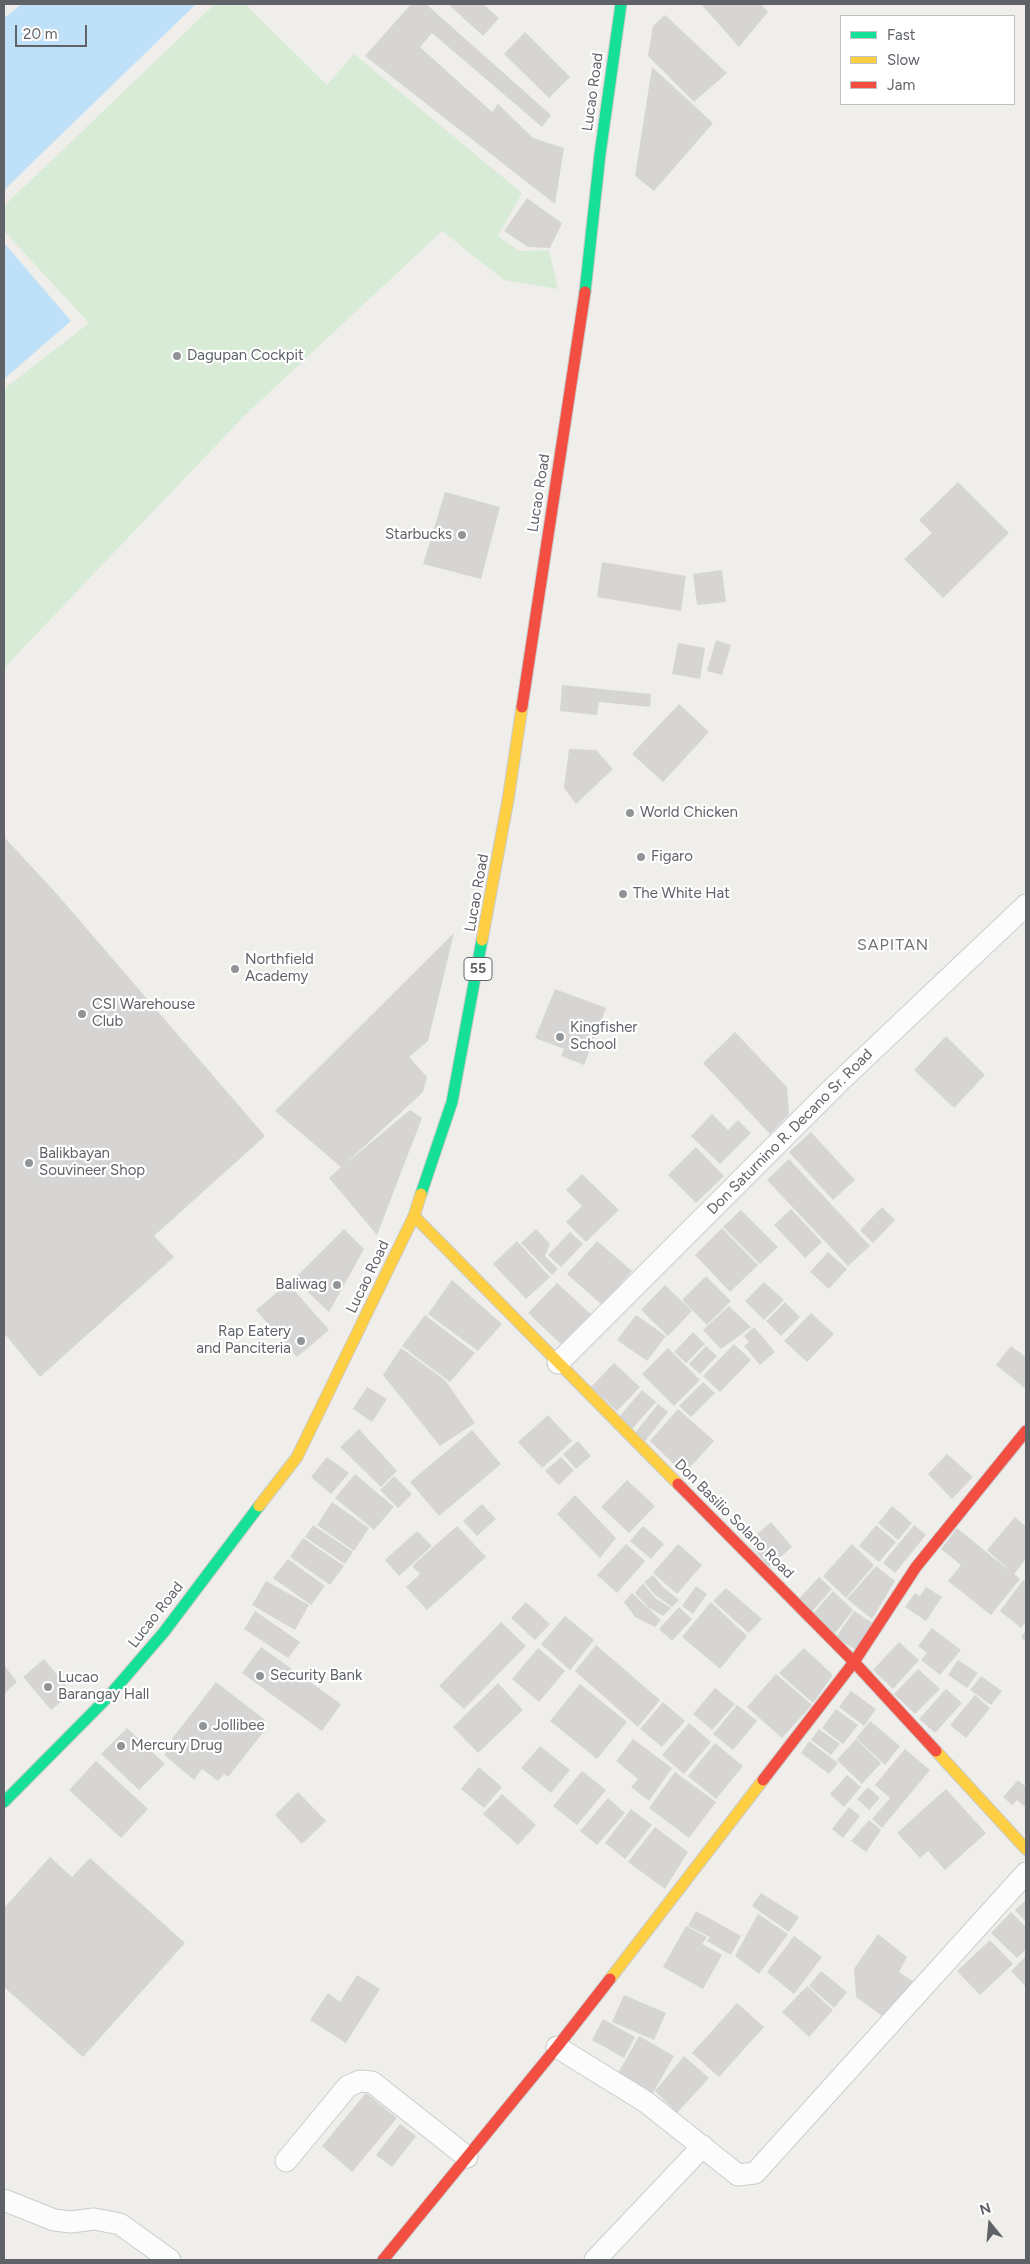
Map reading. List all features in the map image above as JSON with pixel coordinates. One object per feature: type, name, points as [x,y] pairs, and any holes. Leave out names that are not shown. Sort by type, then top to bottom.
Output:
[{"type":"main road","name":"Lucao Road","points":[[4,1802],[109,1696],[164,1632],[220,1555],[297,1457],[414,1216],[452,1102],[508,800],[587,282],[600,154],[621,4]]},
{"type":"main road","name":"Don Basilio Solano Road","points":[[414,1216],[854,1662],[1026,1849]]},
{"type":"main road","points":[[382,2260],[557,2047],[854,1662],[916,1567],[1003,1457],[1026,1432]]},
{"type":"street","name":"Don Saturnino R. Decano Sr. Road","points":[[558,1363],[837,1084],[1026,906]]},
{"type":"street","points":[[557,2047],[646,2102],[738,2175],[754,2172],[1026,1872]]},
{"type":"street","points":[[286,2161],[348,2086],[360,2081],[372,2082],[467,2157]]},
{"type":"street","points":[[595,2260],[703,2146]]},
{"type":"street","points":[[4,2200],[54,2220],[71,2222],[94,2219],[120,2224],[170,2260]]},
{"type":"green space","name":"Dagupan Cockpit","points":[[215,4],[245,4],[327,85],[354,54],[522,193],[498,236],[519,251],[549,250],[558,289],[504,280],[442,231],[243,417],[4,668],[4,389],[89,323],[4,231],[4,206]]},
{"type":"water","points":[[22,4],[196,4],[4,190],[4,18]]},
{"type":"water","points":[[4,243],[71,321],[4,379]]},
{"type":"building","points":[[411,4],[426,4],[551,115],[542,127],[432,33],[420,47],[492,112],[498,104],[533,138],[564,148],[555,204],[365,56]]},
{"type":"building","points":[[448,4],[483,4],[499,18],[483,36]]},
{"type":"building","points":[[701,4],[761,4],[768,12],[739,47]]},
{"type":"building","points":[[665,15],[727,73],[694,102],[648,56],[653,26]]},
{"type":"building","points":[[525,32],[570,77],[549,98],[504,54]]},
{"type":"building","points":[[652,67],[713,123],[654,191],[635,176]]},
{"type":"building","points":[[527,198],[562,223],[550,248],[528,247],[504,231]]},
{"type":"building","points":[[958,482],[1009,533],[943,598],[904,559],[932,533],[919,520]]},
{"type":"building","points":[[445,492],[500,507],[481,579],[423,564]]},
{"type":"building","points":[[602,562],[686,576],[681,611],[597,597]]},
{"type":"building","points":[[722,570],[726,602],[697,605],[693,574]]},
{"type":"building","points":[[716,640],[731,645],[722,675],[707,671]]},
{"type":"building","points":[[678,643],[705,648],[700,679],[672,674]]},
{"type":"building","points":[[562,685],[651,694],[650,707],[599,702],[597,715],[560,711]]},
{"type":"building","points":[[679,704],[709,732],[663,782],[632,754]]},
{"type":"building","points":[[569,749],[596,750],[613,769],[576,804],[564,788]]},
{"type":"building","name":"CSI Warehouse Club","points":[[4,837],[56,893],[265,1136],[154,1236],[174,1257],[40,1377],[4,1333]]},
{"type":"building","points":[[454,933],[428,1041],[409,1057],[427,1077],[423,1092],[344,1165],[410,1110],[422,1118],[377,1235],[329,1178],[341,1167],[275,1111]]},
{"type":"building","points":[[555,989],[606,1008],[584,1065],[561,1056],[564,1049],[535,1038]]},
{"type":"building","points":[[735,1032],[787,1087],[789,1114],[770,1134],[703,1063]]},
{"type":"building","points":[[946,1036],[985,1075],[954,1108],[914,1070]]},
{"type":"building","points":[[712,1114],[728,1130],[738,1120],[751,1133],[720,1164],[691,1136]]},
{"type":"building","points":[[811,1132],[855,1180],[833,1200],[789,1152]]},
{"type":"building","points":[[696,1147],[724,1176],[696,1203],[668,1175]]},
{"type":"building","points":[[789,1159],[870,1246],[848,1266],[767,1180]]},
{"type":"building","points":[[582,1174],[619,1210],[586,1242],[566,1222],[582,1206],[566,1190]]},
{"type":"building","points":[[882,1207],[895,1220],[873,1243],[860,1230]]},
{"type":"building","points":[[791,1209],[822,1242],[805,1258],[774,1225]]},
{"type":"building","points":[[741,1210],[778,1247],[760,1264],[723,1227]]},
{"type":"building","points":[[722,1228],[758,1265],[730,1292],[695,1255]]},
{"type":"building","points":[[344,1229],[364,1249],[329,1312],[294,1279]]},
{"type":"building","points":[[536,1229],[550,1244],[545,1256],[558,1269],[552,1275],[521,1243]]},
{"type":"building","points":[[570,1232],[583,1244],[561,1267],[548,1255]]},
{"type":"building","points":[[517,1241],[550,1277],[526,1299],[493,1264]]},
{"type":"building","points":[[597,1241],[632,1271],[602,1305],[567,1274]]},
{"type":"building","points":[[828,1252],[847,1269],[829,1289],[810,1272]]},
{"type":"building","points":[[706,1276],[731,1301],[707,1325],[682,1300]]},
{"type":"building","points":[[452,1280],[502,1324],[478,1351],[428,1314]]},
{"type":"building","points":[[764,1282],[784,1300],[764,1320],[745,1301]]},
{"type":"building","points":[[288,1283],[329,1330],[297,1357],[256,1310]]},
{"type":"building","points":[[557,1283],[593,1316],[564,1347],[528,1313]]},
{"type":"building","points":[[665,1285],[692,1311],[668,1336],[641,1310]]},
{"type":"building","points":[[785,1302],[800,1317],[781,1336],[766,1321]]},
{"type":"building","points":[[729,1306],[751,1327],[721,1349],[703,1330]]},
{"type":"building","points":[[811,1313],[834,1334],[807,1362],[784,1341]]},
{"type":"building","points":[[425,1315],[475,1353],[450,1382],[402,1346]]},
{"type":"building","points":[[636,1315],[666,1336],[647,1361],[617,1340]]},
{"type":"building","points":[[754,1327],[775,1352],[760,1365],[744,1346],[749,1342],[744,1336]]},
{"type":"building","points":[[693,1332],[705,1344],[686,1363],[674,1352]]},
{"type":"building","points":[[734,1344],[751,1360],[720,1392],[703,1376]]},
{"type":"building","points":[[706,1346],[717,1356],[700,1374],[689,1364]]},
{"type":"building","points":[[1011,1346],[1026,1357],[1026,1389],[996,1365]]},
{"type":"building","points":[[401,1348],[445,1380],[475,1423],[440,1446],[383,1375]]},
{"type":"building","points":[[668,1348],[700,1380],[674,1406],[642,1374]]},
{"type":"building","points":[[614,1363],[640,1387],[617,1411],[591,1387]]},
{"type":"building","points":[[703,1382],[715,1393],[691,1417],[679,1406]]},
{"type":"building","points":[[367,1387],[387,1399],[372,1422],[353,1409]]},
{"type":"building","points":[[642,1390],[656,1402],[632,1429],[619,1417]]},
{"type":"building","points":[[658,1404],[668,1412],[645,1441],[635,1433]]},
{"type":"building","points":[[678,1409],[714,1441],[684,1474],[650,1441]]},
{"type":"building","points":[[548,1415],[572,1441],[542,1468],[518,1442]]},
{"type":"building","points":[[359,1429],[397,1471],[381,1487],[340,1447]]},
{"type":"building","points":[[472,1430],[501,1464],[439,1516],[410,1482]]},
{"type":"building","points":[[578,1441],[591,1456],[576,1469],[563,1454]]},
{"type":"building","points":[[947,1454],[973,1477],[952,1499],[928,1474]]},
{"type":"building","points":[[327,1457],[349,1473],[331,1494],[311,1477]]},
{"type":"building","points":[[561,1457],[574,1470],[559,1485],[545,1471]]},
{"type":"building","points":[[355,1474],[394,1507],[374,1530],[335,1498]]},
{"type":"building","points":[[394,1476],[412,1494],[398,1508],[380,1490]]},
{"type":"building","points":[[627,1480],[655,1506],[629,1533],[601,1507]]},
{"type":"building","points":[[575,1495],[616,1538],[600,1558],[557,1514]]},
{"type":"building","points":[[332,1502],[369,1528],[354,1551],[317,1525]]},
{"type":"building","points":[[482,1504],[496,1519],[477,1536],[463,1521]]},
{"type":"building","points":[[892,1506],[912,1523],[898,1540],[878,1523]]},
{"type":"building","points":[[1015,1517],[1026,1527],[1026,1559],[1014,1574],[1020,1579],[991,1615],[948,1581],[961,1565],[941,1549],[957,1528],[1012,1573],[987,1550]]},
{"type":"building","points":[[771,1522],[792,1547],[769,1567],[748,1542]]},
{"type":"building","points":[[313,1525],[353,1552],[345,1564],[305,1537]]},
{"type":"building","points":[[876,1525],[896,1542],[879,1562],[859,1546]]},
{"type":"building","points":[[914,1525],[926,1535],[895,1573],[883,1563]]},
{"type":"building","points":[[457,1526],[486,1557],[427,1610],[406,1587],[420,1574],[412,1566]]},
{"type":"building","points":[[643,1526],[664,1544],[651,1559],[630,1541]]},
{"type":"building","points":[[417,1531],[432,1546],[399,1576],[385,1560]]},
{"type":"building","points":[[303,1538],[344,1566],[330,1585],[290,1557]]},
{"type":"building","points":[[626,1544],[645,1561],[617,1593],[597,1575]]},
{"type":"building","points":[[678,1544],[702,1565],[677,1594],[653,1573]]},
{"type":"building","points":[[852,1544],[874,1565],[846,1598],[823,1576]]},
{"type":"building","points":[[288,1559],[325,1586],[311,1605],[273,1578]]},
{"type":"building","points":[[876,1566],[895,1581],[872,1619],[847,1599]]},
{"type":"building","points":[[653,1575],[663,1587],[679,1600],[672,1607],[655,1595],[644,1582]]},
{"type":"building","points":[[819,1577],[832,1589],[810,1614],[796,1602]]},
{"type":"building","points":[[1023,1580],[1026,1582],[1026,1621],[1021,1628],[1000,1611]]},
{"type":"building","points":[[266,1581],[309,1605],[295,1630],[252,1605]]},
{"type":"building","points":[[643,1583],[655,1598],[671,1608],[663,1616],[648,1607],[635,1593]]},
{"type":"building","points":[[696,1586],[707,1594],[693,1614],[682,1606]]},
{"type":"building","points":[[926,1587],[942,1597],[926,1621],[905,1607],[915,1593],[920,1596]]},
{"type":"building","points":[[726,1588],[762,1619],[749,1633],[713,1601]]},
{"type":"building","points":[[833,1591],[853,1610],[833,1636],[811,1616]]},
{"type":"building","points":[[632,1593],[661,1620],[655,1627],[635,1617],[624,1602]]},
{"type":"building","points":[[526,1602],[550,1624],[535,1640],[511,1618]]},
{"type":"building","points":[[711,1602],[747,1636],[720,1669],[682,1637]]},
{"type":"building","points":[[679,1607],[692,1619],[672,1641],[659,1629]]},
{"type":"building","points":[[255,1611],[300,1642],[288,1658],[244,1629]]},
{"type":"building","points":[[854,1611],[876,1625],[859,1652],[836,1637]]},
{"type":"building","points":[[565,1616],[594,1640],[570,1670],[541,1644]]},
{"type":"building","points":[[501,1622],[526,1646],[464,1709],[439,1686]]},
{"type":"building","points":[[932,1628],[961,1650],[940,1675],[921,1660],[927,1653],[918,1646]]},
{"type":"building","points":[[1026,1630],[1026,1642],[1021,1637]]},
{"type":"building","points":[[899,1642],[919,1660],[893,1689],[873,1670]]},
{"type":"building","points":[[596,1645],[660,1700],[638,1727],[575,1671]]},
{"type":"building","points":[[261,1647],[341,1704],[322,1731],[242,1673]]},
{"type":"building","points":[[538,1648],[565,1671],[539,1702],[512,1679]]},
{"type":"building","points":[[804,1648],[833,1675],[813,1703],[779,1673]]},
{"type":"building","points":[[44,1659],[72,1693],[51,1710],[23,1677]]},
{"type":"building","points":[[958,1660],[978,1673],[967,1688],[948,1675]]},
{"type":"building","points":[[4,1665],[17,1682],[4,1694]]},
{"type":"building","points":[[918,1669],[940,1689],[915,1714],[894,1694]]},
{"type":"building","points":[[776,1674],[812,1705],[782,1738],[747,1707]]},
{"type":"building","points":[[981,1676],[1002,1691],[991,1705],[970,1690]]},
{"type":"building","points":[[216,1682],[265,1720],[261,1726],[266,1729],[228,1777],[224,1774],[218,1781],[202,1769],[194,1780],[164,1755],[171,1746],[168,1744]]},
{"type":"building","points":[[498,1683],[523,1710],[478,1753],[453,1727]]},
{"type":"building","points":[[580,1684],[627,1722],[597,1759],[550,1721]]},
{"type":"building","points":[[715,1688],[735,1704],[712,1730],[693,1714]]},
{"type":"building","points":[[946,1689],[962,1703],[935,1733],[919,1719]]},
{"type":"building","points":[[851,1691],[876,1709],[864,1726],[839,1707]]},
{"type":"building","points":[[975,1695],[990,1708],[966,1738],[950,1725]]},
{"type":"building","points":[[663,1702],[685,1721],[662,1747],[640,1729]]},
{"type":"building","points":[[737,1705],[757,1721],[733,1750],[713,1734]]},
{"type":"building","points":[[836,1709],[858,1725],[843,1744],[822,1728]]},
{"type":"building","points":[[870,1721],[900,1746],[885,1765],[856,1738]]},
{"type":"building","points":[[689,1723],[711,1742],[684,1774],[662,1755]]},
{"type":"building","points":[[127,1728],[165,1764],[139,1790],[101,1754]]},
{"type":"building","points":[[819,1729],[840,1744],[831,1755],[811,1740]]},
{"type":"building","points":[[633,1739],[672,1768],[649,1801],[631,1787],[638,1779],[616,1761]]},
{"type":"building","points":[[856,1739],[881,1763],[862,1784],[837,1760]]},
{"type":"building","points":[[809,1741],[838,1763],[829,1774],[801,1753]]},
{"type":"building","points":[[715,1743],[743,1766],[716,1799],[688,1776]]},
{"type":"building","points":[[540,1746],[570,1770],[551,1793],[521,1768]]},
{"type":"building","points":[[905,1749],[930,1770],[882,1828],[872,1819],[890,1798],[875,1785]]},
{"type":"building","points":[[96,1761],[148,1809],[121,1838],[69,1790]]},
{"type":"building","points":[[479,1767],[502,1787],[484,1808],[461,1789]]},
{"type":"building","points":[[582,1771],[606,1790],[577,1825],[553,1806]]},
{"type":"building","points":[[675,1772],[716,1802],[689,1838],[649,1808]]},
{"type":"building","points":[[847,1775],[861,1787],[844,1807],[830,1794]]},
{"type":"building","points":[[1018,1780],[1026,1787],[1026,1808],[1017,1800],[1012,1805],[1003,1797]]},
{"type":"building","points":[[868,1787],[880,1798],[869,1810],[857,1799]]},
{"type":"building","points":[[946,1789],[986,1833],[945,1870],[928,1851],[920,1858],[897,1833]]},
{"type":"building","points":[[298,1792],[326,1821],[302,1844],[275,1815]]},
{"type":"building","points":[[502,1794],[536,1825],[518,1845],[483,1814]]},
{"type":"building","points":[[608,1798],[625,1813],[597,1845],[580,1831]]},
{"type":"building","points":[[849,1807],[860,1816],[843,1838],[832,1829]]},
{"type":"building","points":[[631,1809],[652,1825],[625,1859],[605,1843]]},
{"type":"building","points":[[869,1820],[881,1830],[866,1852],[851,1841]]},
{"type":"building","points":[[655,1827],[688,1852],[665,1889],[628,1862]]},
{"type":"building","points":[[50,1857],[72,1877],[90,1858],[185,1943],[83,2057],[4,1987],[4,1908]]},
{"type":"building","points":[[761,1893],[799,1917],[789,1932],[752,1906]]},
{"type":"building","points":[[1026,1900],[1026,1922],[1015,1910]]},
{"type":"building","points":[[696,1911],[741,1936],[731,1955],[707,1941],[710,1937],[688,1926]]},
{"type":"building","points":[[1011,1912],[1026,1927],[1026,1949],[1017,1958],[991,1933]]},
{"type":"building","points":[[758,1914],[788,1934],[759,1974],[735,1956]]},
{"type":"building","points":[[686,1926],[707,1937],[702,1944],[722,1955],[703,1989],[663,1967]]},
{"type":"building","points":[[878,1934],[907,1957],[899,1972],[914,1982],[885,2018],[856,1997],[854,1969]]},
{"type":"building","points":[[794,1936],[822,1957],[794,1994],[767,1972]]},
{"type":"building","points":[[990,1940],[1013,1964],[980,1995],[957,1971]]},
{"type":"building","points":[[1026,1956],[1026,1987],[1011,1971]]},
{"type":"building","points":[[821,1971],[847,1992],[834,2008],[809,1986]]},
{"type":"building","points":[[357,1975],[380,1989],[346,2043],[310,2020],[328,1993],[340,2002]]},
{"type":"building","points":[[807,1986],[833,2010],[809,2037],[782,2012]]},
{"type":"building","points":[[624,1995],[666,2013],[654,2040],[612,2022]]},
{"type":"building","points":[[737,2003],[764,2027],[719,2077],[692,2053]]},
{"type":"building","points":[[603,2019],[635,2037],[624,2058],[592,2040]]},
{"type":"building","points":[[639,2036],[674,2056],[653,2093],[618,2073]]},
{"type":"building","points":[[684,2056],[709,2078],[677,2113],[655,2091]]},
{"type":"building","points":[[366,2093],[397,2118],[352,2172],[322,2146]]},
{"type":"building","points":[[400,2124],[416,2136],[392,2167],[376,2155]]},
{"type":"traffic: fast","points":[[585,292],[600,154],[621,4]]},
{"type":"traffic: fast","points":[[421,1194],[452,1102],[482,940]]},
{"type":"traffic: fast","points":[[4,1802],[109,1696],[164,1632],[259,1506]]},
{"type":"traffic: slow","points":[[482,940],[508,800],[522,707]]},
{"type":"traffic: slow","points":[[259,1506],[297,1457],[414,1216],[421,1194]]},
{"type":"traffic: slow","points":[[414,1216],[678,1484]]},
{"type":"traffic: slow","points":[[936,1751],[1026,1849]]},
{"type":"traffic: slow","points":[[610,1979],[763,1780]]},
{"type":"traffic: jam","points":[[522,707],[585,292]]},
{"type":"traffic: jam","points":[[763,1780],[854,1662],[916,1567],[1026,1431]]},
{"type":"traffic: jam","points":[[678,1484],[854,1662],[936,1751]]},
{"type":"traffic: jam","points":[[383,2260],[557,2047],[610,1979]]},
{"type":"place","name":"Dagupan Cockpit","points":[[177,356]]},
{"type":"place","name":"Starbucks","points":[[462,535]]},
{"type":"place","name":"World Chicken","points":[[630,813]]},
{"type":"place","name":"Figaro","points":[[641,857]]},
{"type":"place","name":"The White Hat","points":[[623,894]]},
{"type":"place","name":"Northfield Academy","points":[[235,969]]},
{"type":"place","name":"CSI Warehouse Club","points":[[82,1014]]},
{"type":"place","name":"Kingfisher School","points":[[560,1037]]},
{"type":"place","name":"Balikbayan Souvineer Shop","points":[[29,1163]]},
{"type":"place","name":"Baliwag","points":[[337,1285]]},
{"type":"place","name":"Rap Eatery and Panciteria","points":[[301,1341]]},
{"type":"place","name":"Security Bank","points":[[260,1676]]},
{"type":"place","name":"Lucao Barangay Hall","points":[[48,1687]]},
{"type":"place","name":"Jollibee","points":[[203,1726]]},
{"type":"place","name":"Mercury Drug","points":[[121,1746]]},
{"type":"district","name":"SAPITAN","points":[[893,945]]}]
